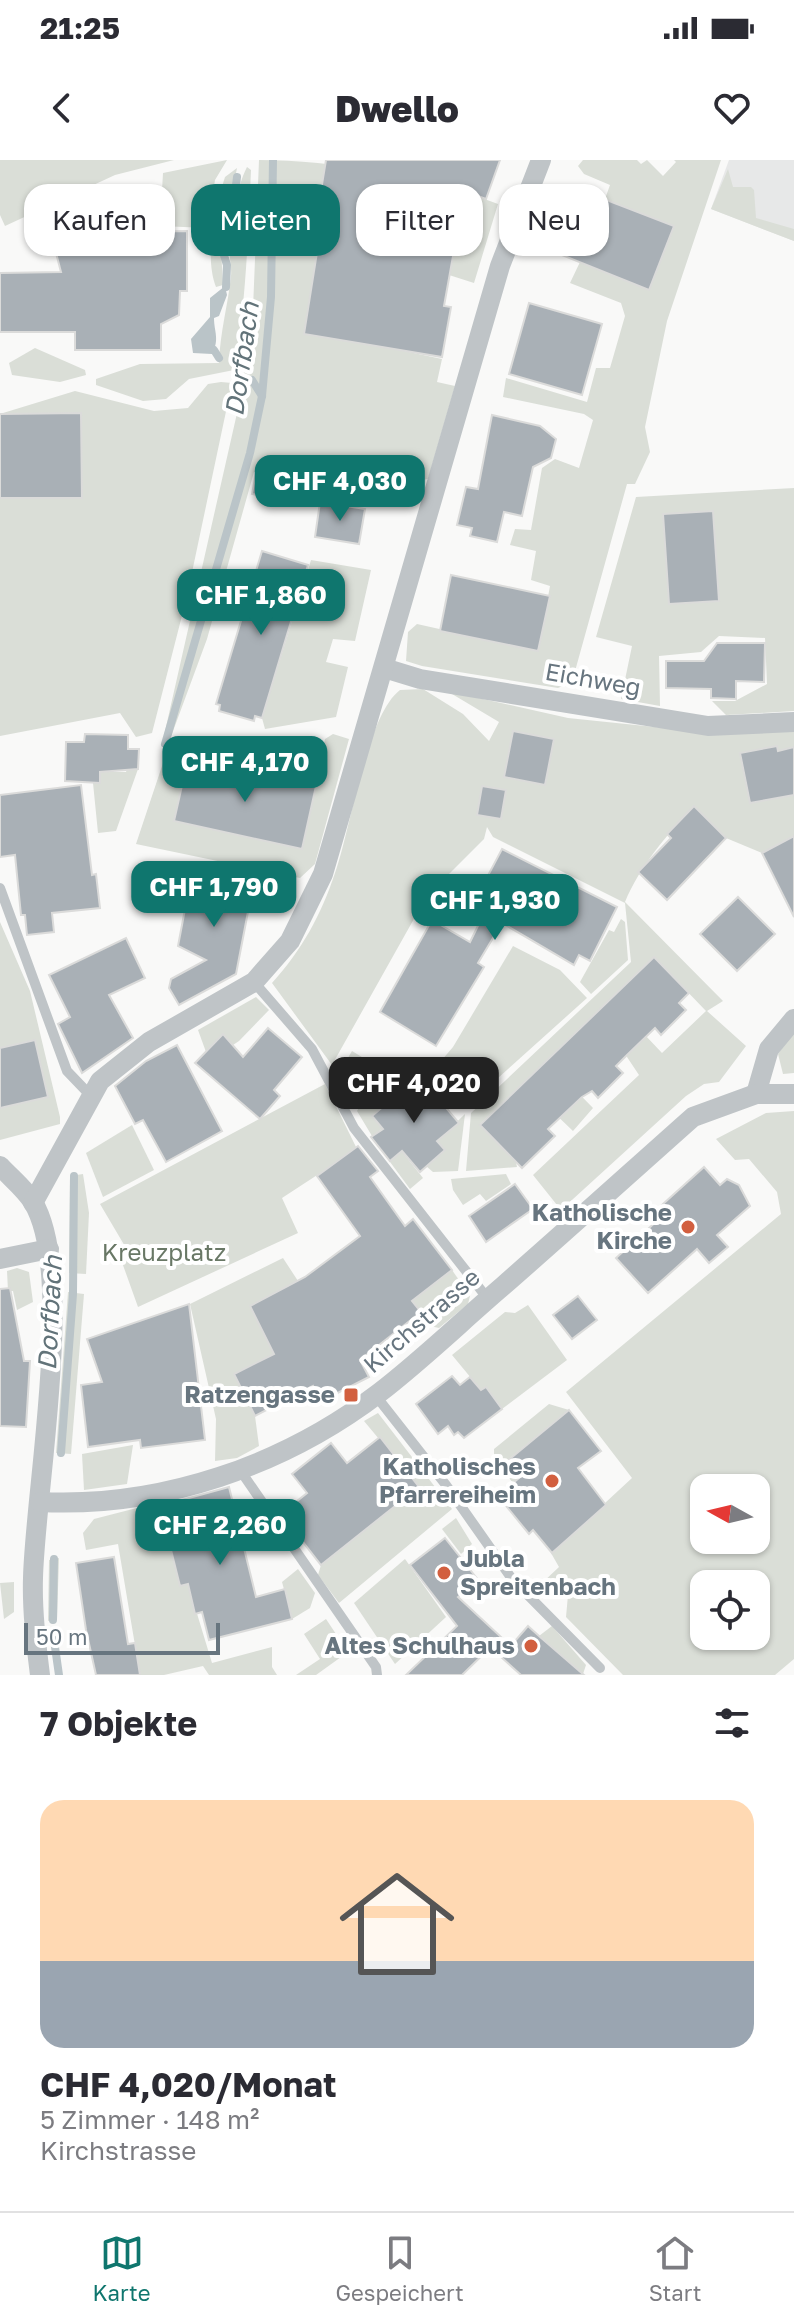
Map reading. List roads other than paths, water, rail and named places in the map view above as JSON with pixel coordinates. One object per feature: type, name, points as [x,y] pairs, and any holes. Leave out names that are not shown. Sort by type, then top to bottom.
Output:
[{"type":"street","points":[[33,1203],[64,1151],[90,1095],[106,1075],[129,1056],[254,982],[290,941],[323,874],[500,266],[541,160]]},
{"type":"street","name":"Eichweg","points":[[384,668],[420,679],[708,726],[794,722]]},
{"type":"street","points":[[756,1094],[764,1044],[794,1019]]},
{"type":"street","name":"Kirchstrasse","points":[[40,1502],[87,1504],[139,1499],[240,1470],[305,1439],[376,1396],[693,1117],[756,1094],[794,1094]]},
{"type":"street","points":[[0,1166],[33,1203],[49,1249],[51,1314],[33,1576],[40,1675]]},
{"type":"street","points":[[0,1259],[49,1249]]},
{"type":"lane","points":[[0,888],[67,1071],[90,1095]]},
{"type":"lane","points":[[254,982],[312,1049],[362,1140],[488,1299]]},
{"type":"lane","points":[[376,1396],[512,1579],[600,1668]]},
{"type":"lane","points":[[240,1470],[376,1667],[377,1675]]},
{"type":"waterway","name":"Dorfbach","points":[[165,744],[250,453],[262,396],[271,297],[273,160]]},
{"type":"waterway","points":[[226,287],[227,265],[223,252],[230,236],[237,177]]},
{"type":"waterway","points":[[214,350],[219,358]]},
{"type":"waterway","points":[[252,380],[262,396]]},
{"type":"waterway","name":"Dorfbach","points":[[61,1453],[73,1294],[74,1176]]},
{"type":"waterway","name":"Dorfbach","points":[[53,1620],[54,1559]]},
{"type":"waterway","name":"Dorfbach","points":[[54,1640],[59,1675]]},
{"type":"place","name":"Katholische Kirche","points":[[688,1227]]},
{"type":"place","name":"Ratzengasse","points":[[351,1395]]},
{"type":"place","name":"Katholisches Pfarrereiheim","points":[[552,1481]]},
{"type":"place","name":"Jubla Spreitenbach","points":[[444,1573]]},
{"type":"place","name":"Altes Schulhaus","points":[[531,1646]]},
{"type":"park label","name":"Kreuzplatz","points":[[164,1253]]}]
